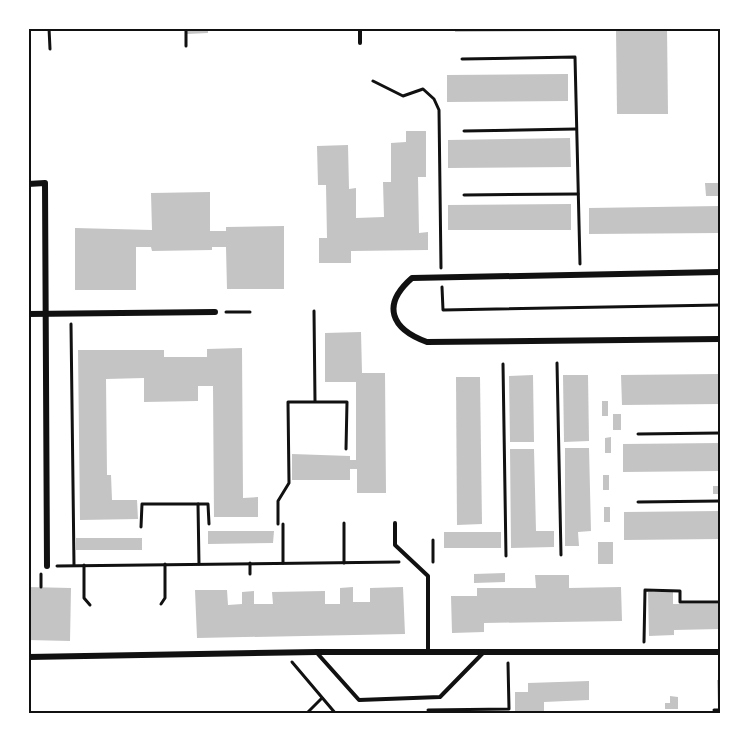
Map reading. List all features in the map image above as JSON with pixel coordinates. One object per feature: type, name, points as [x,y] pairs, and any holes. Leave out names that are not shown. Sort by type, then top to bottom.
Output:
[{"type":"street","points":[[28,184],[45,183],[47,566]]},
{"type":"street","points":[[720,272],[412,278],[398,290],[393,309],[397,324],[410,336],[427,342],[720,339]]},
{"type":"street","points":[[28,314],[47,316],[215,312]]},
{"type":"street","points":[[28,657],[317,652],[720,652]]},
{"type":"lane","points":[[360,28],[360,43]]},
{"type":"lane","points":[[395,523],[395,545],[428,576],[428,653]]},
{"type":"lane","points":[[317,652],[359,700],[440,698],[484,652]]},
{"type":"path","points":[[49,28],[50,49]]},
{"type":"path","points":[[186,28],[186,46]]},
{"type":"path","points":[[462,58],[575,57],[580,255]]},
{"type":"path","points":[[373,81],[403,96],[423,89],[434,99],[440,110],[443,310],[720,305]]},
{"type":"path","points":[[464,131],[576,129]]},
{"type":"path","points":[[464,195],[578,194]]},
{"type":"path","points":[[314,311],[315,401]]},
{"type":"path","points":[[215,312],[250,312]]},
{"type":"path","points":[[71,315],[74,565]]},
{"type":"path","points":[[557,363],[561,555]]},
{"type":"path","points":[[503,364],[506,556]]},
{"type":"path","points":[[283,563],[278,501],[289,483],[288,402],[347,402],[346,448]]},
{"type":"path","points":[[638,434],[720,433]]},
{"type":"path","points":[[638,502],[720,501]]},
{"type":"path","points":[[141,527],[142,504],[208,504],[209,524]]},
{"type":"path","points":[[198,504],[199,564]]},
{"type":"path","points":[[344,523],[344,564]]},
{"type":"path","points":[[433,540],[433,562]]},
{"type":"path","points":[[47,566],[344,564],[412,561]]},
{"type":"path","points":[[250,563],[250,574]]},
{"type":"path","points":[[161,604],[165,598],[165,564]]},
{"type":"path","points":[[84,565],[84,598],[90,605]]},
{"type":"path","points":[[644,652],[645,590],[680,591],[680,602],[720,602]]},
{"type":"path","points":[[428,710],[508,709],[508,652]]},
{"type":"path","points":[[286,654],[336,714]]},
{"type":"path","points":[[306,714],[322,698]]},
{"type":"path","points":[[714,710],[720,710]]},
{"type":"building","points":[[187,28],[208,28],[208,33],[187,34]]},
{"type":"building","points":[[455,28],[566,28],[566,31],[455,32]]},
{"type":"building","points":[[616,28],[667,28],[668,114],[617,114]]},
{"type":"building","points":[[568,74],[568,101],[447,102],[447,75]]},
{"type":"building","points":[[406,131],[426,131],[426,177],[418,177],[419,233],[428,232],[428,250],[351,251],[351,263],[319,263],[319,238],[327,238],[326,185],[318,185],[317,146],[348,145],[349,189],[356,188],[356,218],[384,217],[383,182],[391,182],[391,143],[406,142]]},
{"type":"building","points":[[570,138],[571,167],[448,168],[448,140]]},
{"type":"building","points":[[705,183],[720,183],[720,196],[706,196]]},
{"type":"building","points":[[210,192],[210,231],[226,231],[226,227],[284,226],[284,289],[227,289],[226,247],[212,247],[212,250],[152,251],[151,247],[136,247],[136,290],[75,290],[75,228],[152,230],[151,193]]},
{"type":"building","points":[[571,204],[571,230],[448,230],[448,205]]},
{"type":"building","points":[[720,206],[720,233],[589,234],[589,208]]},
{"type":"building","points":[[361,332],[362,373],[385,373],[386,493],[357,493],[357,469],[350,469],[350,480],[292,480],[292,454],[350,456],[350,460],[356,460],[356,382],[325,382],[325,333]]},
{"type":"building","points":[[242,348],[243,498],[258,497],[258,517],[214,517],[213,386],[198,386],[198,401],[144,402],[144,378],[106,379],[107,475],[111,475],[112,500],[137,500],[138,519],[80,520],[78,350],[164,350],[164,357],[207,357],[207,349]]},
{"type":"building","points":[[720,374],[720,404],[622,405],[621,375]]},
{"type":"building","points":[[533,375],[534,442],[510,442],[509,376]]},
{"type":"building","points":[[563,375],[588,375],[589,441],[564,442]]},
{"type":"building","points":[[456,377],[480,377],[482,524],[457,525]]},
{"type":"building","points":[[602,401],[608,401],[608,416],[602,416]]},
{"type":"building","points":[[613,414],[621,414],[621,430],[613,430]]},
{"type":"building","points":[[611,437],[611,453],[605,453],[605,438]]},
{"type":"building","points":[[720,443],[720,471],[623,472],[623,444]]},
{"type":"building","points":[[565,448],[589,448],[591,531],[578,532],[579,546],[565,546]]},
{"type":"building","points":[[510,449],[534,449],[536,531],[554,531],[554,547],[511,548]]},
{"type":"building","points":[[603,475],[609,475],[609,490],[603,490]]},
{"type":"building","points":[[713,486],[720,486],[720,494],[713,494]]},
{"type":"building","points":[[604,507],[610,507],[610,522],[604,522]]},
{"type":"building","points":[[720,511],[720,539],[624,540],[624,512]]},
{"type":"building","points":[[208,531],[274,531],[273,543],[208,544]]},
{"type":"building","points":[[444,532],[501,532],[501,548],[444,548]]},
{"type":"building","points":[[76,538],[142,538],[142,550],[76,550]]},
{"type":"building","points":[[598,542],[613,542],[613,564],[598,564]]},
{"type":"building","points":[[505,573],[505,582],[474,583],[474,574]]},
{"type":"building","points":[[535,575],[569,575],[569,588],[621,587],[622,621],[484,623],[484,632],[452,633],[451,596],[477,596],[477,588],[536,588]]},
{"type":"building","points":[[28,587],[71,588],[70,641],[28,640]]},
{"type":"building","points":[[353,587],[353,602],[370,602],[370,588],[403,587],[405,634],[197,638],[195,590],[227,590],[228,605],[242,604],[242,592],[254,591],[254,604],[273,604],[272,592],[325,591],[325,604],[340,604],[340,588]]},
{"type":"building","points":[[648,592],[673,592],[673,604],[720,604],[720,629],[674,630],[674,635],[649,636]]},
{"type":"building","points":[[717,680],[720,680],[720,705],[718,706]]},
{"type":"building","points":[[589,681],[589,700],[544,702],[544,714],[515,714],[515,692],[528,692],[528,683]]},
{"type":"building","points":[[670,696],[678,697],[678,709],[665,709],[665,703],[670,703]]}]
